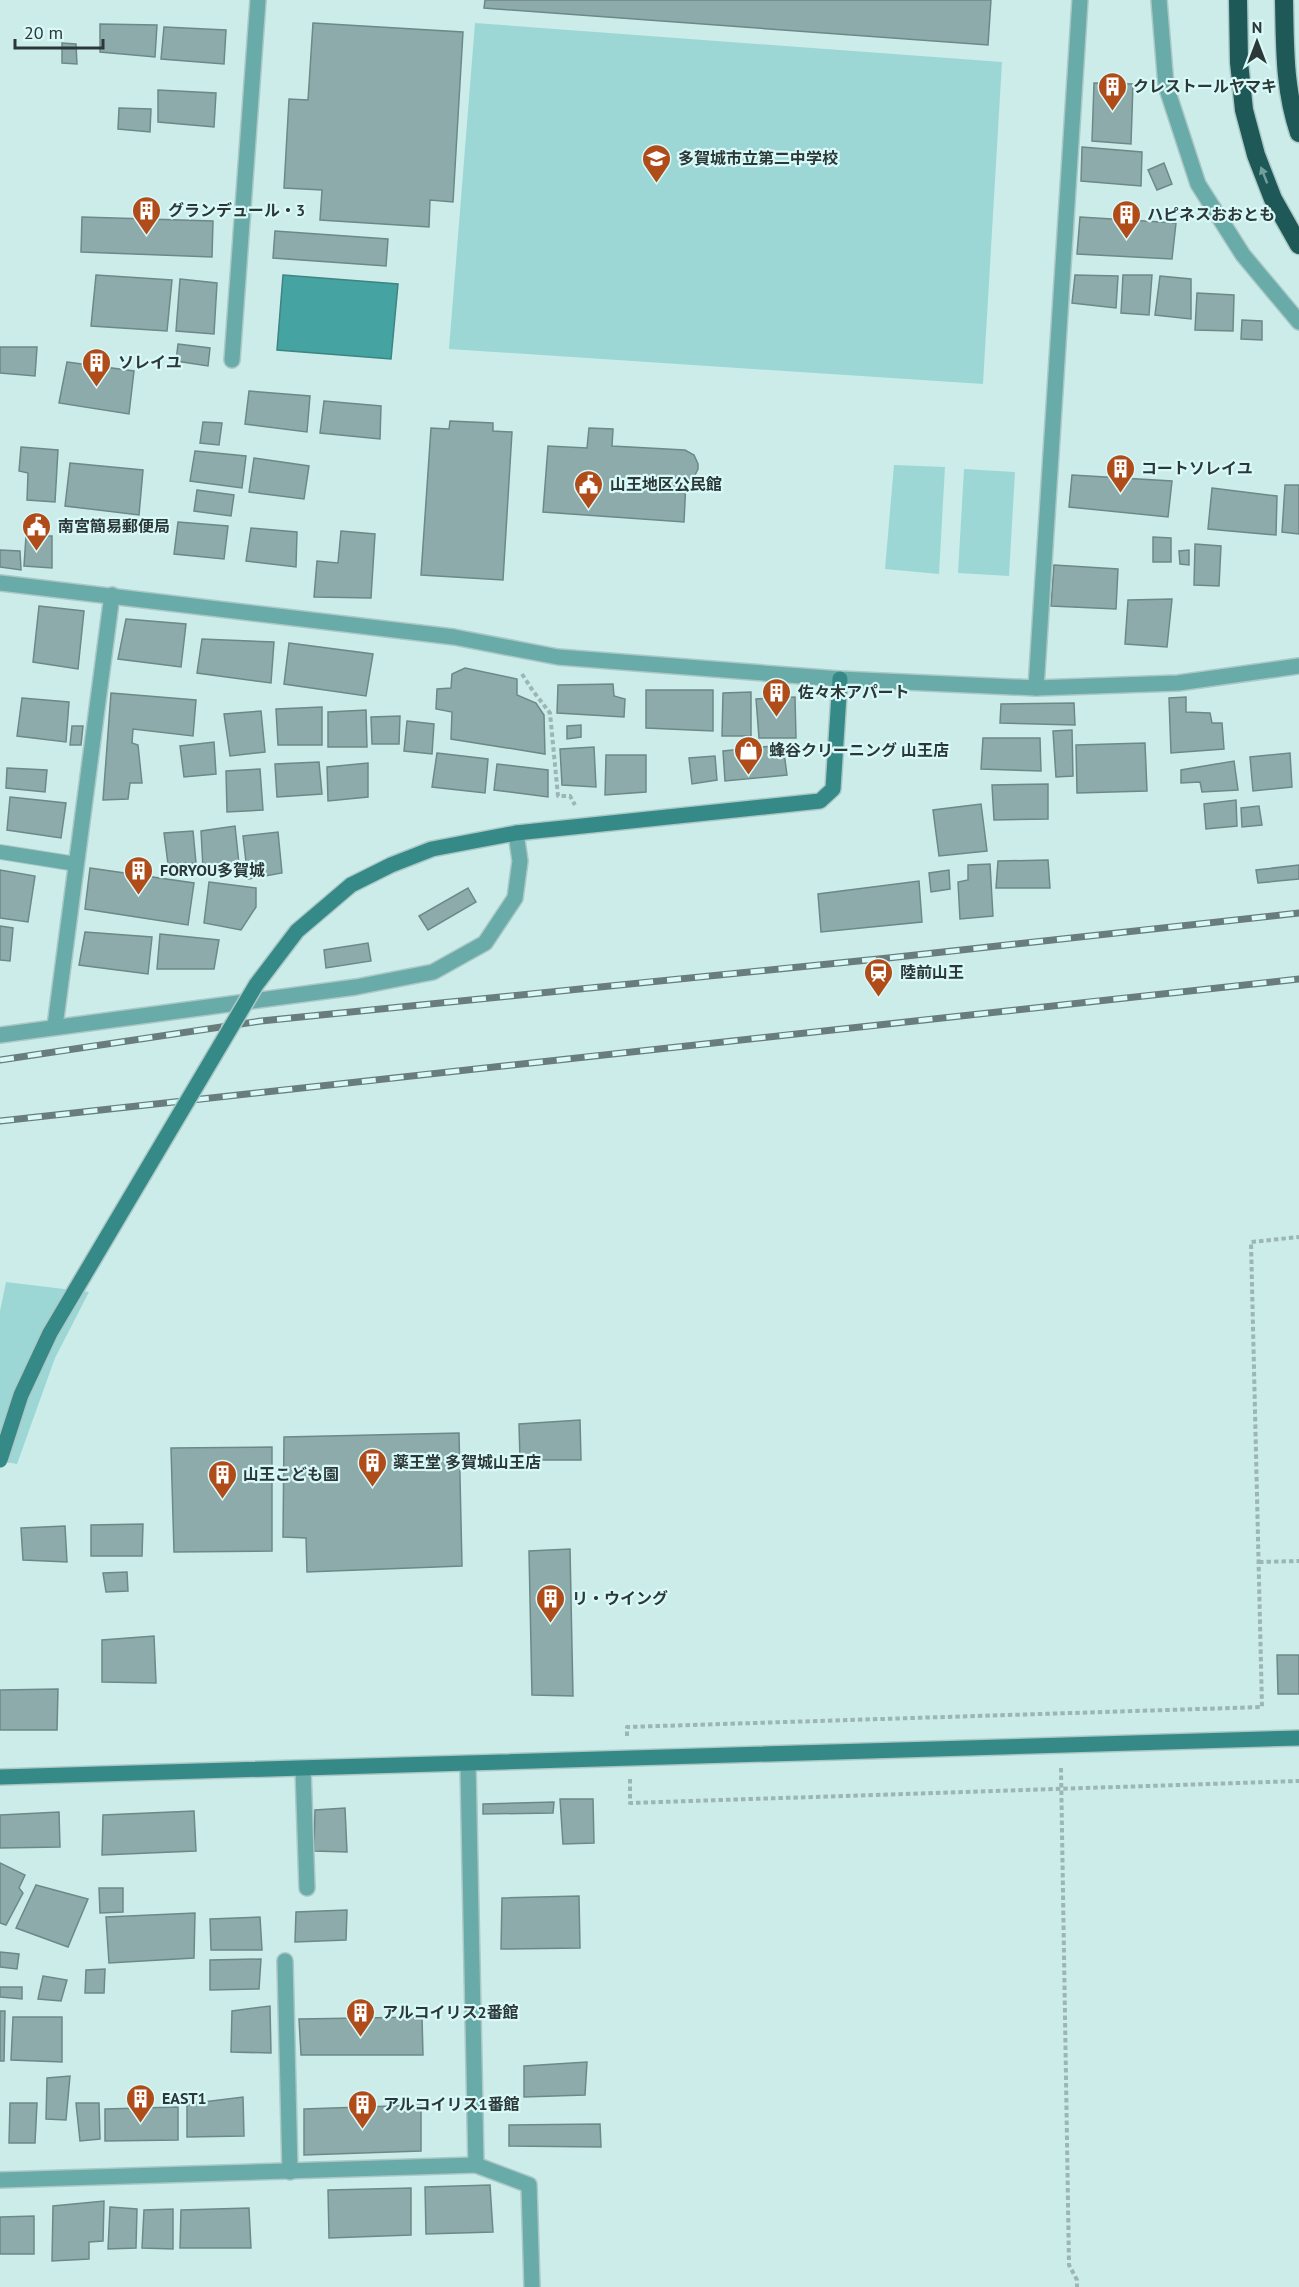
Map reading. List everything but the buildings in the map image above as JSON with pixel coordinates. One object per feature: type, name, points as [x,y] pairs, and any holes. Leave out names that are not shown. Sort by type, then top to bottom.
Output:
[{"type":"highway","points":[[1238,0],[1239,62],[1244,110],[1256,154],[1273,199],[1299,245]]},
{"type":"highway","points":[[1284,0],[1285,72],[1292,111],[1299,133]]},
{"type":"street","points":[[232,360],[258,0]]},
{"type":"street","points":[[1036,688],[1080,0]]},
{"type":"street","points":[[1159,0],[1166,86],[1198,183],[1243,255],[1299,322]]},
{"type":"street","points":[[0,583],[454,637],[558,657],[840,679],[1036,688],[1178,682],[1299,666]]},
{"type":"street","points":[[55,1026],[112,595]]},
{"type":"street","points":[[0,1460],[21,1395],[50,1333],[256,985],[297,931],[351,885],[391,865],[432,849],[516,833],[820,801],[833,789],[840,679]]},
{"type":"street","points":[[0,1035],[356,987],[433,972],[485,943],[515,898],[520,861],[516,833]]},
{"type":"street","points":[[0,1778],[1299,1738]]},
{"type":"street","points":[[468,1765],[476,2165]]},
{"type":"street","points":[[303,1769],[307,1888]]},
{"type":"street","points":[[285,1961],[290,2172]]},
{"type":"street","points":[[0,2180],[476,2165],[529,2185],[532,2287]]},
{"type":"lane","points":[[0,852],[76,864]]},
{"type":"path","points":[[519,668],[532,691],[550,713],[558,796],[570,796],[575,805]]},
{"type":"path","points":[[1299,1237],[1251,1242],[1262,1707],[627,1727],[630,1803],[1299,1781]]},
{"type":"path","points":[[1259,1562],[1299,1561]]},
{"type":"path","points":[[1060,1746],[1069,2265],[1077,2280],[1077,2287]]},
{"type":"shaded area","points":[[475,23],[1002,62],[983,384],[449,349]]},
{"type":"shaded area","points":[[283,275],[398,284],[391,359],[277,350]]},
{"type":"shaded area","points":[[894,465],[945,467],[939,574],[885,569]]},
{"type":"shaded area","points":[[964,469],[1015,472],[1009,576],[958,573]]},
{"type":"shaded area","points":[[6,1282],[89,1292],[55,1358],[17,1464],[0,1461],[0,1311]]},
{"type":"railway","points":[[0,1060],[261,1021],[888,958],[1299,913]]},
{"type":"railway","points":[[0,1121],[1299,979]]},
{"type":"place","name":"クレストールヤマキ","points":[[1112,112]]},
{"type":"place","name":"多賀城市立第二中学校","points":[[657,184]]},
{"type":"place","name":"グランデュール・3","points":[[147,236]]},
{"type":"place","name":"ハピネスおおとも","points":[[1126,240]]},
{"type":"place","name":"ソレイユ","points":[[97,388]]},
{"type":"place","name":"コートソレイユ","points":[[1120,494]]},
{"type":"place","name":"山王地区公民館","points":[[589,510]]},
{"type":"place","name":"南宮簡易郵便局","points":[[37,552]]},
{"type":"place","name":"佐々木アパート","points":[[777,718]]},
{"type":"place","name":"蜂谷クリーニング 山王店","points":[[748,776]]},
{"type":"place","name":"FORYOU多賀城","points":[[139,896]]},
{"type":"place","name":"陸前山王","points":[[879,998]]},
{"type":"place","name":"薬王堂 多賀城山王店","points":[[372,1488]]},
{"type":"place","name":"山王こども園","points":[[222,1500]]},
{"type":"place","name":"リ・ウイング","points":[[551,1624]]},
{"type":"place","name":"アルコイリス2番館","points":[[361,2038]]},
{"type":"place","name":"EAST1","points":[[141,2124]]},
{"type":"place","name":"アルコイリス1番館","points":[[362,2130]]}]
